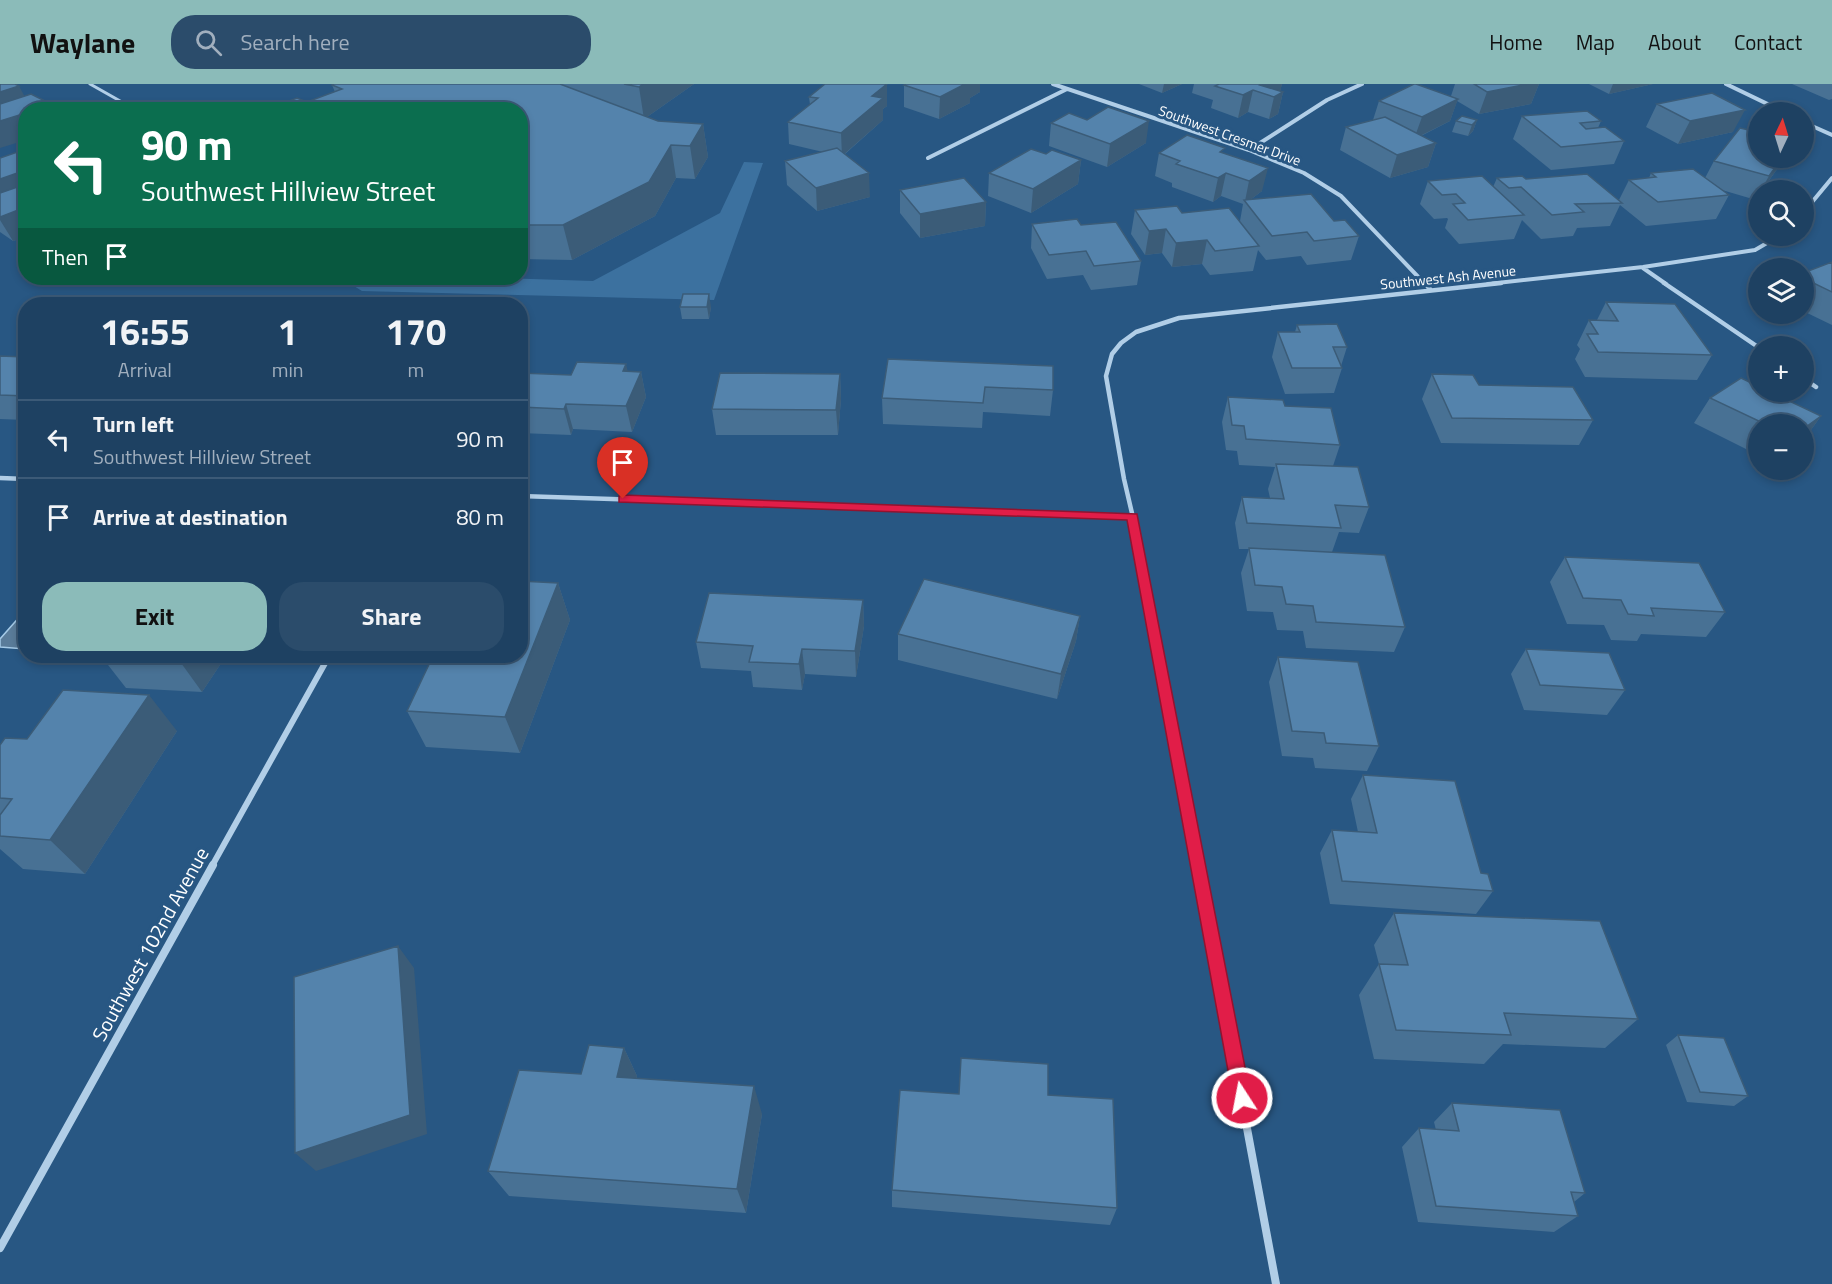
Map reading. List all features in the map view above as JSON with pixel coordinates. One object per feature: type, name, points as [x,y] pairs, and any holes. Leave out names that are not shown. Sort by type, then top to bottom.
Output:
[{"type":"street","name":"Southwest Cresmer Drive","points":[[1053,84],[1249,150],[1304,173],[1341,196],[1430,289]]},
{"type":"street","points":[[1249,150],[1327,100],[1362,84]]},
{"type":"street","points":[[1726,84],[1763,102]]},
{"type":"street","points":[[928,158],[1067,89]]},
{"type":"street","points":[[1814,127],[1832,135]]},
{"type":"street","points":[[1814,200],[1832,178]]},
{"type":"street","name":"Southwest Ash Avenue","points":[[1132,516],[1106,376],[1112,354],[1121,343],[1136,332],[1179,318],[1643,267],[1755,250],[1762,246]]},
{"type":"street","points":[[1643,267],[1748,340]]},
{"type":"street","points":[[0,478],[18,479]]},
{"type":"street","points":[[528,495],[1132,516],[1276,1284]]},
{"type":"street","name":"Southwest 102nd Avenue","points":[[0,1248],[325,663]]},
{"type":"lane","points":[[90,84],[121,102]]},
{"type":"shaded area","points":[[744,162],[763,163],[714,300],[362,291],[352,285],[528,285],[528,279],[593,281],[720,213]]},
{"type":"shaded area","points":[[18,619],[18,648],[0,647],[0,639]]},
{"type":"building","points":[[0,84],[15,84],[19,86],[0,92]]},
{"type":"building","points":[[560,84],[658,121],[703,124],[690,146],[671,145],[649,182],[563,225],[528,225],[528,102],[307,102],[342,89],[332,85]]},
{"type":"building","points":[[624,84],[643,84],[639,87]]},
{"type":"building","points":[[825,84],[887,84],[872,96],[883,98],[841,133],[788,122],[818,98],[809,97]]},
{"type":"building","points":[[965,84],[940,97],[904,85]]},
{"type":"building","points":[[1219,84],[1262,84],[1260,85],[1283,92],[1274,97],[1253,90],[1243,95],[1215,86]]},
{"type":"building","points":[[1414,84],[1458,99],[1422,117],[1379,101]]},
{"type":"building","points":[[1474,84],[1528,84],[1487,92]]},
{"type":"building","points":[[1712,93],[1745,110],[1690,121],[1657,104]]},
{"type":"building","points":[[31,94],[47,102],[18,102],[18,115],[0,121],[0,104]]},
{"type":"building","points":[[297,98],[307,102],[286,102]]},
{"type":"building","points":[[1108,107],[1149,121],[1110,144],[1051,123],[1069,113],[1087,120]]},
{"type":"building","points":[[1587,111],[1601,121],[1580,123],[1586,129],[1605,127],[1624,141],[1561,147],[1522,116]]},
{"type":"building","points":[[1462,116],[1477,120],[1472,125],[1456,121]]},
{"type":"building","points":[[1385,117],[1436,143],[1397,155],[1346,127]]},
{"type":"building","points":[[1740,128],[1748,130],[1748,168],[1775,168],[1769,176],[1714,161]]},
{"type":"building","points":[[1187,135],[1225,148],[1220,152],[1268,168],[1249,181],[1226,173],[1218,178],[1176,164],[1180,161],[1159,153]]},
{"type":"building","points":[[837,148],[869,173],[816,188],[785,161]]},
{"type":"building","points":[[1031,149],[1046,154],[1052,150],[1081,160],[1033,189],[989,173]]},
{"type":"building","points":[[18,152],[18,173],[0,179],[0,158]]},
{"type":"building","points":[[1693,169],[1729,195],[1658,202],[1629,180],[1656,177],[1651,173]]},
{"type":"building","points":[[1587,174],[1622,203],[1575,204],[1584,212],[1552,215],[1521,187],[1509,188],[1497,178],[1522,176],[1526,179]]},
{"type":"building","points":[[1482,176],[1524,215],[1468,220],[1453,204],[1465,203],[1456,194],[1442,195],[1428,181]]},
{"type":"building","points":[[964,178],[986,202],[920,214],[900,190]]},
{"type":"building","points":[[18,187],[18,210],[0,217],[0,193]]},
{"type":"building","points":[[1311,194],[1334,221],[1345,220],[1359,236],[1314,241],[1307,232],[1272,236],[1244,200]]},
{"type":"building","points":[[1177,206],[1182,213],[1229,208],[1259,246],[1215,251],[1207,240],[1176,243],[1166,229],[1149,231],[1135,210]]},
{"type":"building","points":[[1077,219],[1081,225],[1116,222],[1141,261],[1094,266],[1086,251],[1049,255],[1032,224]]},
{"type":"building","points":[[1832,262],[1832,292],[1814,283],[1814,269]]},
{"type":"building","points":[[683,294],[709,294],[707,307],[680,307]]},
{"type":"building","points":[[1606,302],[1675,304],[1712,355],[1598,352],[1587,334],[1598,334],[1589,320],[1618,321]]},
{"type":"building","points":[[1337,324],[1347,347],[1333,347],[1342,368],[1292,368],[1278,332],[1300,332],[1297,325]]},
{"type":"building","points":[[0,356],[18,357],[18,396],[0,395]]},
{"type":"building","points":[[888,359],[1053,366],[1053,390],[985,387],[983,403],[882,398]]},
{"type":"building","points":[[577,362],[626,364],[623,371],[641,372],[626,406],[566,404],[564,409],[528,407],[528,373],[571,375]]},
{"type":"building","points":[[720,373],[840,374],[836,410],[712,409]]},
{"type":"building","points":[[1432,374],[1473,375],[1479,385],[1573,387],[1593,420],[1452,418]]},
{"type":"building","points":[[1741,378],[1748,381],[1748,402],[1791,402],[1821,416],[1814,421],[1814,414],[1748,414],[1748,416],[1710,398]]},
{"type":"building","points":[[1228,397],[1283,400],[1285,406],[1331,408],[1340,445],[1246,439],[1244,426],[1232,425]]},
{"type":"building","points":[[1276,464],[1358,467],[1369,507],[1335,505],[1341,528],[1247,523],[1242,497],[1284,499]]},
{"type":"building","points":[[1249,548],[1385,555],[1405,627],[1316,622],[1313,606],[1286,604],[1282,587],[1255,585]]},
{"type":"building","points":[[1565,557],[1699,563],[1725,612],[1651,608],[1654,616],[1628,614],[1621,600],[1583,598]]},
{"type":"building","points":[[924,579],[1080,616],[1061,674],[898,634]]},
{"type":"building","points":[[528,581],[558,583],[528,659]]},
{"type":"building","points":[[709,593],[863,600],[855,651],[802,649],[799,664],[749,662],[753,646],[696,642]]},
{"type":"building","points":[[1526,649],[1609,653],[1625,690],[1540,685]]},
{"type":"building","points":[[1278,657],[1358,662],[1379,746],[1326,743],[1324,733],[1292,731]]},
{"type":"building","points":[[430,663],[526,663],[505,717],[407,711]]},
{"type":"building","points":[[63,690],[149,695],[50,840],[0,836],[0,815],[12,799],[0,798],[0,745],[5,738],[27,739]]},
{"type":"building","points":[[1363,775],[1455,781],[1481,873],[1488,874],[1493,891],[1342,881],[1332,830],[1377,833]]},
{"type":"building","points":[[1394,913],[1600,921],[1638,1019],[1504,1013],[1511,1035],[1396,1030],[1379,964],[1408,965]]},
{"type":"building","points":[[398,946],[410,1115],[295,1153],[294,977]]},
{"type":"building","points":[[1678,1035],[1724,1038],[1748,1096],[1700,1092]]},
{"type":"building","points":[[589,1045],[624,1048],[617,1077],[754,1086],[737,1189],[488,1171],[519,1070],[581,1074]]},
{"type":"building","points":[[961,1058],[1048,1064],[1048,1095],[1113,1099],[1117,1208],[892,1190],[900,1090],[959,1094]]},
{"type":"building","points":[[1452,1103],[1560,1110],[1585,1193],[1571,1192],[1578,1216],[1436,1206],[1419,1128],[1459,1131]]},
{"type":"route","points":[[623,499],[1132,516],[1242,1098]]}]
